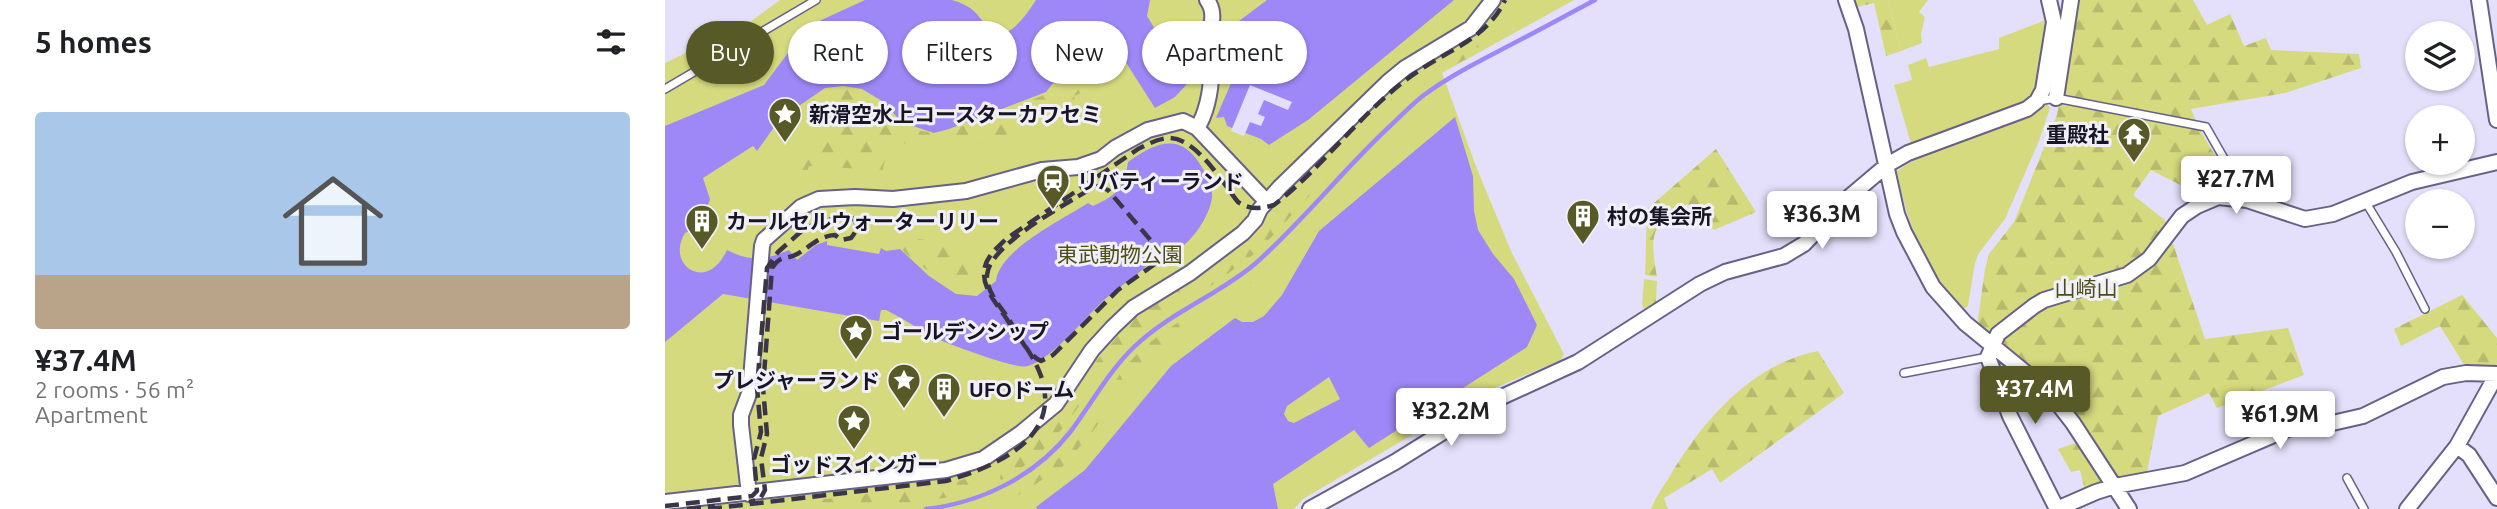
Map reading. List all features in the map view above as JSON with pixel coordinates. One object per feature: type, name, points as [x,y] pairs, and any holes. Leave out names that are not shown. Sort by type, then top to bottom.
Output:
[{"type":"street","points":[[1197,128],[1202,120],[1211,73],[1206,53],[1213,25],[1211,5],[1207,0]]},
{"type":"street","points":[[665,502],[946,470],[983,458],[1021,433],[1055,404],[1093,350],[1133,308],[1190,273],[1243,233],[1255,220],[1266,201],[1388,82],[1405,68],[1471,28],[1493,0]]},
{"type":"street","points":[[1846,0],[1856,29],[1904,232],[1933,287],[1947,306],[1990,350],[2048,391],[2073,423],[2129,509]]},
{"type":"street","points":[[1310,509],[1395,462],[1493,401],[1578,362],[1700,284],[1725,272],[1784,256],[1804,244],[1848,198],[1887,165],[1907,153],[2014,115],[2037,101],[2043,90],[2054,22],[2049,0]]},
{"type":"street","points":[[2056,98],[2071,0]]},
{"type":"street","points":[[2479,0],[2497,120]]},
{"type":"street","points":[[748,494],[741,415],[750,391],[762,247],[764,240],[801,207],[819,199],[893,199],[966,191],[1042,170],[1078,167],[1101,159],[1148,130],[1184,121],[1197,128],[1266,201]]},
{"type":"street","points":[[2407,509],[2457,446],[2497,374],[2466,373],[2443,377],[2363,416],[2328,424],[2290,428],[2185,473],[2115,486],[2057,509],[2010,416],[1990,350],[1998,334],[2044,300],[2113,281],[2140,268],[2182,216],[2218,197],[2247,200],[2305,219],[2333,214],[2412,182],[2497,162]]},
{"type":"street","points":[[2457,446],[2469,455],[2497,498]]},
{"type":"lane","points":[[665,89],[816,0]]},
{"type":"lane","points":[[2037,101],[2056,98],[2206,127],[2247,200]]},
{"type":"lane","points":[[2365,201],[2396,252],[2425,309]]},
{"type":"lane","points":[[1904,373],[1990,350]]},
{"type":"lane","points":[[2347,478],[2364,509]]},
{"type":"green space","name":"東武動物公園","points":[[780,0],[1574,0],[1442,73],[1511,251],[1564,354],[1561,360],[1485,392],[1303,499],[1294,509],[665,509],[665,63],[686,53],[686,84],[774,84],[774,21],[751,21]]},
{"type":"green space","points":[[1854,0],[1888,0],[1901,51],[1886,56],[1874,3],[1857,7]]},
{"type":"green space","points":[[1888,0],[1928,0],[1919,12],[1925,17],[1922,43],[1901,51]]},
{"type":"green space","name":"山崎山","points":[[2076,0],[2193,0],[2207,25],[2230,14],[2244,46],[2266,38],[2271,50],[2359,54],[2361,68],[2285,93],[2191,109],[2201,132],[2235,189],[2233,194],[2214,192],[2202,196],[2151,170],[2133,195],[2165,220],[2205,339],[2288,328],[2304,375],[2217,408],[2209,393],[2158,416],[2147,472],[2123,480],[2117,478],[2056,389],[1979,329],[1978,319],[1989,254],[2014,222],[2057,115]]},
{"type":"green space","points":[[2048,19],[2037,89],[2026,102],[2014,109],[1911,144],[1894,85],[1912,80],[1908,65],[1926,58],[1929,67],[1999,49],[1999,38]]},
{"type":"green space","points":[[1476,42],[1481,51],[1442,72],[1416,91],[1314,191],[1264,245],[1252,232],[1406,85]]},
{"type":"green space","points":[[1054,84],[1084,84],[1086,91],[1074,96],[1075,99],[1050,108],[1051,113],[1013,126],[1015,132],[971,146],[960,139],[951,138],[908,142],[892,151],[883,170],[809,166],[804,183],[799,179],[796,166],[800,147],[814,149],[819,114],[808,111],[810,102],[826,91],[835,88],[857,90],[877,100],[906,126],[928,132],[950,131],[1047,94]]},
{"type":"green space","points":[[2047,104],[2050,108],[2039,141],[2005,219],[1979,253],[1968,306],[1963,309],[1949,295],[1919,246],[1897,171],[1924,155],[2014,122]]},
{"type":"green space","points":[[1716,149],[1756,212],[1714,230],[1688,204],[1675,211],[1659,225],[1655,233],[1653,252],[1657,277],[1645,275],[1647,209]]},
{"type":"green space","points":[[913,238],[962,246],[975,294],[957,293],[905,253],[902,248]]},
{"type":"green space","points":[[1243,241],[1254,254],[1189,301],[1134,336],[1111,361],[1057,435],[1023,467],[1001,480],[996,467],[1045,430],[1064,408],[1097,360],[1134,318],[1196,278]]},
{"type":"green space","points":[[1265,266],[1268,269],[1227,302],[1157,350],[1143,363],[1091,434],[1063,466],[1011,500],[1008,494],[1040,474],[1077,438],[1115,381],[1151,341]]},
{"type":"green space","points":[[1644,279],[1657,281],[1656,302],[1644,309],[1642,304]]},
{"type":"green space","points":[[2462,295],[2497,338],[2497,364],[2494,367],[2465,366],[2440,326],[2401,346],[2394,329]]},
{"type":"green space","points":[[1818,351],[1844,393],[1720,483],[1712,469],[1664,498],[1668,509],[1651,509],[1683,455],[1714,415],[1732,397],[1772,368]]},
{"type":"green space","points":[[2078,442],[2103,479],[2101,483],[2085,491],[2080,470],[2071,472],[2058,449]]},
{"type":"green space","points":[[981,474],[987,488],[930,500],[866,506],[740,509],[945,485]]},
{"type":"shaded area","points":[[865,0],[952,0],[968,6],[982,21],[902,21],[902,84],[1017,84],[1017,24],[1036,0],[1150,0],[1147,16],[1150,21],[1142,21],[1142,84],[1187,84],[1175,97],[1155,108],[1128,66],[1128,21],[1031,21],[1031,84],[1052,84],[1046,92],[949,129],[934,133],[913,126],[897,117],[882,101],[862,89],[843,86],[825,88],[780,119],[757,151],[753,146],[703,178],[710,199],[701,226],[685,233],[680,245],[680,255],[691,270],[709,270],[719,263],[727,250],[758,258],[789,250],[797,260],[816,245],[827,241],[827,245],[879,254],[881,248],[886,251],[900,249],[929,276],[956,294],[977,296],[996,281],[1000,269],[1020,247],[1088,203],[1093,206],[1108,198],[1121,185],[1128,162],[1160,145],[1179,145],[1188,150],[1204,171],[1212,194],[1206,216],[1184,245],[1166,254],[1157,254],[1101,303],[1057,347],[1038,362],[1028,366],[1002,362],[947,343],[886,310],[881,310],[879,321],[723,294],[665,342],[665,126],[765,84],[774,84],[774,72],[788,53],[788,84],[888,84],[888,21],[819,21]]},
{"type":"shaded area","points":[[1267,0],[1454,0],[1308,120],[1269,145],[1261,139],[1227,126],[1224,117],[1216,118],[1231,84],[1307,84],[1307,21],[1239,21]]},
{"type":"shaded area","points":[[1455,117],[1473,176],[1474,211],[1478,230],[1493,254],[1514,279],[1537,325],[1527,347],[1369,448],[1354,430],[1273,484],[1278,509],[1037,509],[1036,507],[1085,470],[1171,366],[1235,318],[1242,322],[1253,322],[1264,316],[1282,295],[1319,231]],"holes":[[[1329,377],[1340,399],[1294,423],[1288,421],[1284,414],[1287,406]]]},
{"type":"pier","points":[[1250,85],[1292,102],[1288,110],[1264,100],[1258,114],[1265,117],[1261,126],[1250,122],[1244,136],[1231,131]]},
{"type":"waterway","points":[[926,509],[947,506],[987,494],[1024,474],[1057,447],[1071,431],[1134,347],[1163,324],[1256,263],[1372,144],[1420,99],[1460,72],[1595,0]]},
{"type":"railway","points":[[708,509],[946,481],[984,468],[1003,458],[1020,447],[1033,433],[1042,417],[1045,398],[1035,362],[993,299],[985,280],[988,259],[1006,239],[1138,149],[1166,138],[1180,140],[1199,153],[1238,202],[1256,208],[1274,205],[1400,84],[1479,33],[1498,13],[1505,0]]},
{"type":"railway","points":[[1097,186],[1108,190],[1160,252],[1155,264],[1118,290],[1053,355],[1041,361],[1026,348],[994,298],[987,275],[991,263],[1014,239],[1047,215],[1097,186]]},
{"type":"railway","points":[[665,506],[752,496],[757,491],[754,459],[761,432],[757,388],[767,268],[778,252],[805,228],[844,215],[849,216],[856,224],[851,238],[841,240],[835,235],[823,238],[795,255],[780,259],[772,268],[763,388],[767,434],[761,458],[765,490],[760,499],[749,502]]},
{"type":"railway","points":[[687,509],[715,506]]},
{"type":"place","name":"新滑空水上コースターカワセミ","points":[[785,144]]},
{"type":"place","name":"重殿社","points":[[2134,164]]},
{"type":"place","name":"リバティーランド","points":[[1053,211]]},
{"type":"place","name":"村の集会所","points":[[1583,246]]},
{"type":"place","name":"カールセルウォーターリリー","points":[[702,251]]},
{"type":"place","name":"ゴールデンシップ","points":[[856,361]]},
{"type":"place","name":"プレジャーランド","points":[[904,410]]},
{"type":"place","name":"UFOドーム","points":[[944,419]]},
{"type":"place","name":"ゴッドスインガー","points":[[854,451]]}]
